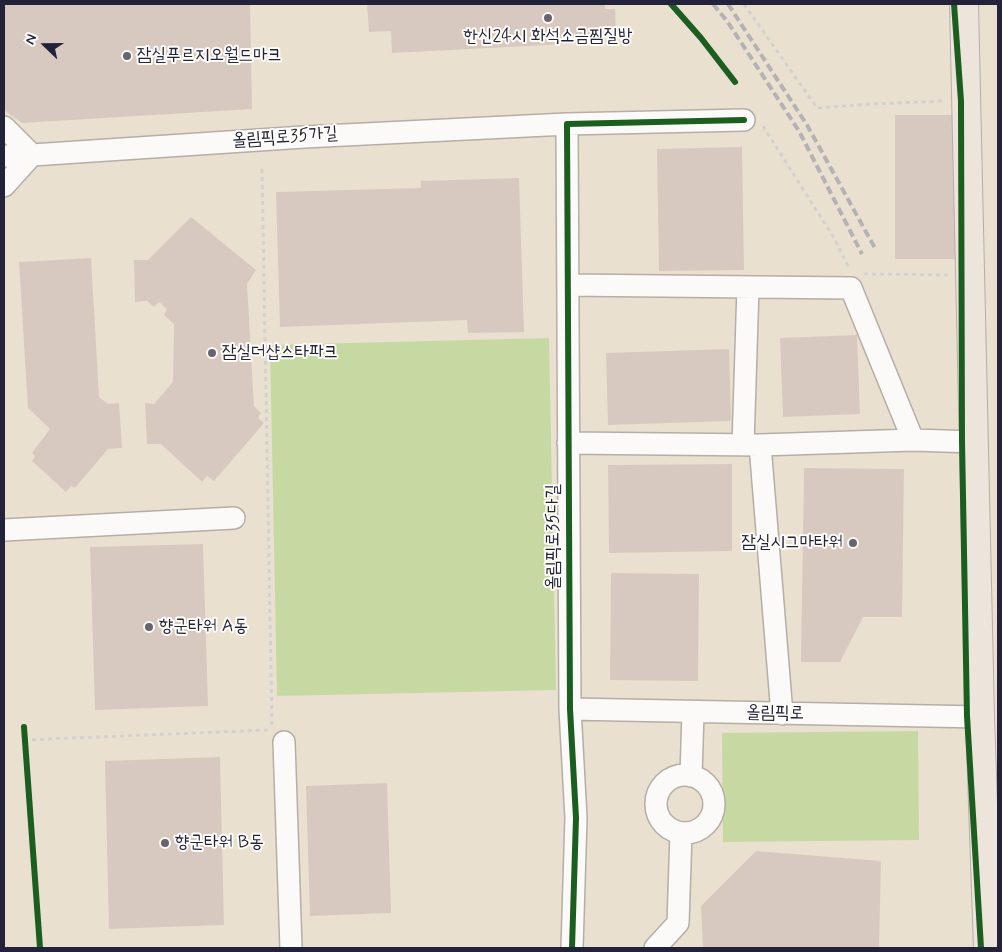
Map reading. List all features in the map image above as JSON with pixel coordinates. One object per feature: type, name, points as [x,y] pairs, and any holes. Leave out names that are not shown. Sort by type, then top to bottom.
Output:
[{"type":"main road","points":[[964,4],[980,717],[988,948]]},
{"type":"street","name":"올림픽로35가길","points":[[4,156],[304,137],[567,124],[753,123]]},
{"type":"street","name":"올림픽로35다길","points":[[567,124],[570,709],[576,818],[572,948]]},
{"type":"street","points":[[4,127],[32,155],[4,186]]},
{"type":"street","points":[[568,285],[851,288],[913,440]]},
{"type":"street","points":[[748,287],[751,445],[782,714]]},
{"type":"street","points":[[568,443],[751,445],[913,440],[975,442]]},
{"type":"street","points":[[4,530],[234,518]]},
{"type":"street","name":"올림픽로","points":[[570,709],[980,717]]},
{"type":"street","points":[[691,776],[693,712]]},
{"type":"street","points":[[284,742],[291,948]]},
{"type":"street","points":[[682,775],[691,776],[700,779],[708,786],[714,804],[710,818],[700,830],[681,833],[664,825],[656,808],[656,799],[665,783],[682,775]]},
{"type":"street","points":[[655,948],[678,923],[681,833]]},
{"type":"path","points":[[671,4],[701,38],[735,82]]},
{"type":"path","points":[[744,4],[817,108],[952,101]]},
{"type":"path","points":[[753,123],[834,238],[852,274]]},
{"type":"path","points":[[25,750],[24,737],[272,730],[262,169]]},
{"type":"path","points":[[861,274],[954,275]]},
{"type":"green space","points":[[549,338],[556,690],[277,696],[270,345]]},
{"type":"green space","points":[[918,731],[919,840],[723,842],[722,733]]},
{"type":"building","name":"잠실푸르지오월드마크","points":[[4,4],[250,4],[252,109],[22,123],[4,110]]},
{"type":"building","points":[[367,4],[605,4],[605,9],[615,9],[616,31],[604,32],[605,42],[392,53],[391,31],[369,32]]},
{"type":"building","points":[[895,115],[956,115],[956,259],[895,259]]},
{"type":"building","points":[[742,147],[744,270],[659,271],[657,149]]},
{"type":"building","points":[[519,178],[524,332],[468,333],[467,320],[280,327],[276,192],[421,188],[421,181]]},
{"type":"building","name":"잠실더샵스타파크","points":[[191,217],[256,270],[247,284],[254,406],[261,413],[258,418],[264,423],[214,481],[207,476],[202,482],[161,444],[147,444],[145,403],[154,404],[173,382],[174,324],[164,315],[167,309],[159,302],[154,307],[147,301],[135,302],[134,260],[148,260]]},
{"type":"building","points":[[91,258],[99,397],[108,404],[119,403],[122,448],[108,449],[75,488],[71,486],[66,492],[32,461],[35,456],[32,453],[50,429],[28,408],[19,262]]},
{"type":"building","points":[[857,335],[860,414],[783,417],[780,338]]},
{"type":"building","points":[[729,349],[731,421],[608,425],[606,353]]},
{"type":"building","points":[[732,464],[732,551],[609,553],[608,465]]},
{"type":"building","name":"잠실시그마타워","points":[[804,468],[904,469],[902,617],[863,617],[840,662],[801,662]]},
{"type":"building","name":"향군타워 A동","points":[[203,544],[208,706],[95,710],[90,547]]},
{"type":"building","points":[[611,573],[699,574],[698,681],[610,680]]},
{"type":"building","name":"향군타워 B동","points":[[220,757],[224,925],[109,929],[105,761]]},
{"type":"building","points":[[387,783],[391,913],[310,916],[306,786]]},
{"type":"building","points":[[756,851],[881,861],[879,948],[703,948],[701,906]]},
{"type":"railway","points":[[713,4],[727,21],[799,131],[862,254]]},
{"type":"railway","points":[[728,4],[807,125],[876,250]]},
{"type":"cycle path","points":[[671,4],[701,38],[735,82]]},
{"type":"cycle path","points":[[954,4],[961,101],[962,441],[967,716],[981,948]]},
{"type":"cycle path","points":[[572,948],[576,818],[570,709],[567,124],[744,120]]},
{"type":"cycle path","points":[[24,727],[40,948]]},
{"type":"place","name":"한신24시 화석소금찜질방","points":[[548,18]]},
{"type":"place","name":"잠실푸르지오월드마크","points":[[127,56]]},
{"type":"place","name":"잠실더샵스타파크","points":[[212,353]]},
{"type":"place","name":"잠실시그마타워","points":[[853,543]]},
{"type":"place","name":"향군타워 A동","points":[[149,627]]},
{"type":"place","name":"향군타워 B동","points":[[165,843]]}]
